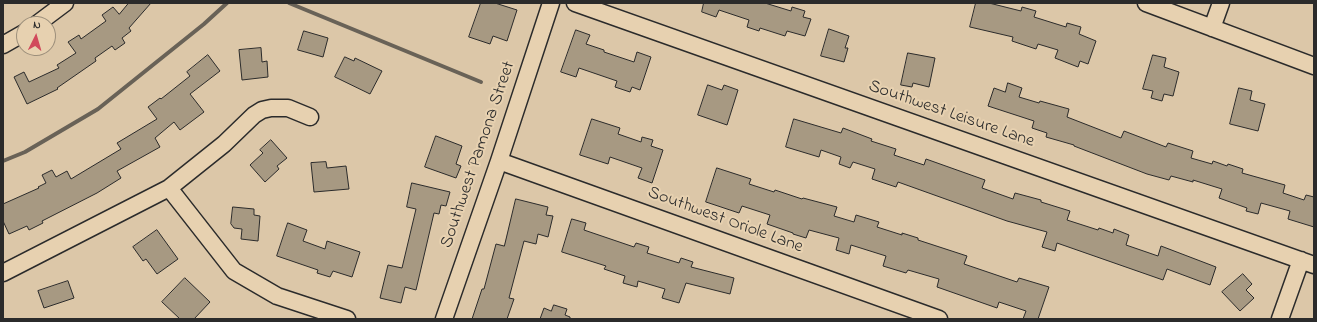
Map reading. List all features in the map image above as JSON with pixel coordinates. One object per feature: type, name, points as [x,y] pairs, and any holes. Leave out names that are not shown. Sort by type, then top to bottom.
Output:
[{"type":"street","points":[[48,16],[65,3]]},
{"type":"street","name":"Southwest Pamona Street","points":[[444,319],[499,161],[551,3]]},
{"type":"street","name":"Southwest Leisure Lane","points":[[575,3],[1308,262]]},
{"type":"street","points":[[1146,3],[1314,66]]},
{"type":"street","points":[[1212,28],[1221,3]]},
{"type":"street","points":[[3,45],[16,38]]},
{"type":"street","points":[[3,273],[169,188],[224,144],[254,115],[262,110],[271,108],[288,108],[310,117]]},
{"type":"street","name":"Southwest Oriole Lane","points":[[499,161],[939,319]]},
{"type":"street","points":[[169,188],[234,271],[277,296],[346,319]]},
{"type":"street","points":[[1280,319],[1308,262]]},
{"type":"building","points":[[129,3],[151,3],[129,28],[131,31],[122,38],[125,43],[115,50],[112,46],[95,58],[96,61],[57,88],[58,89],[27,104],[14,77],[24,72],[29,82],[59,68],[57,65],[76,53],[68,42],[79,35],[81,39],[106,21],[102,15],[113,7],[119,14]]},
{"type":"building","points":[[481,3],[495,3],[517,10],[507,41],[493,36],[490,44],[469,37]]},
{"type":"building","points":[[704,3],[765,3],[791,11],[792,7],[805,11],[803,17],[811,19],[805,36],[787,31],[785,36],[760,28],[759,31],[747,27],[749,20],[719,10],[716,17],[702,12]]},
{"type":"building","points":[[976,3],[989,3],[1021,11],[1022,7],[1036,11],[1034,17],[1066,27],[1067,23],[1081,27],[1079,34],[1096,41],[1088,64],[1080,61],[1078,67],[1055,58],[1058,50],[1038,44],[1036,49],[1012,41],[1013,37],[970,27]]},
{"type":"building","points":[[829,29],[849,36],[845,48],[848,48],[844,62],[821,56]]},
{"type":"building","points":[[576,30],[590,35],[586,44],[604,50],[604,52],[634,62],[637,52],[651,57],[640,90],[632,87],[630,92],[615,87],[617,81],[579,68],[576,77],[561,72]]},
{"type":"building","points":[[304,31],[328,38],[323,57],[298,50]]},
{"type":"building","points":[[261,48],[262,62],[267,61],[268,77],[242,80],[239,50]]},
{"type":"building","points":[[908,53],[935,58],[929,87],[913,83],[912,87],[901,85]]},
{"type":"building","points":[[208,55],[220,71],[190,94],[204,112],[180,130],[174,122],[155,138],[160,147],[117,171],[121,178],[97,193],[42,221],[43,223],[29,230],[27,226],[9,234],[3,221],[3,204],[39,188],[38,187],[46,183],[42,175],[52,170],[56,177],[67,171],[71,179],[121,149],[117,143],[157,119],[148,107],[160,98],[161,99],[190,76],[187,72]]},
{"type":"building","points":[[1153,55],[1166,58],[1164,67],[1179,72],[1173,96],[1164,94],[1162,101],[1151,98],[1153,91],[1143,89]]},
{"type":"building","points":[[345,57],[354,61],[355,58],[382,71],[370,94],[335,77]]},
{"type":"building","points":[[1008,83],[1022,88],[1019,97],[1069,109],[1067,117],[1121,138],[1124,131],[1166,147],[1168,143],[1193,151],[1191,158],[1212,164],[1213,161],[1227,166],[1228,164],[1243,169],[1242,173],[1285,185],[1283,193],[1304,200],[1306,195],[1314,197],[1314,227],[1288,219],[1290,211],[1261,203],[1258,214],[1246,211],[1247,208],[1219,198],[1222,189],[1193,180],[1193,182],[1171,176],[1169,180],[1147,174],[1074,145],[1046,137],[1047,133],[1032,128],[1034,121],[988,106],[994,88],[1005,92]]},
{"type":"building","points":[[708,85],[722,90],[724,85],[738,90],[727,125],[698,115]]},
{"type":"building","points":[[1239,88],[1252,91],[1250,100],[1265,104],[1258,131],[1230,124]]},
{"type":"building","points":[[592,119],[620,128],[618,134],[641,142],[642,137],[653,140],[651,146],[663,150],[652,183],[638,178],[642,168],[610,157],[608,164],[580,155]]},
{"type":"building","points":[[794,119],[841,133],[843,128],[872,139],[871,141],[896,149],[894,155],[924,165],[926,159],[985,180],[982,188],[1013,199],[1015,193],[1041,200],[1041,202],[1070,211],[1067,220],[1098,230],[1099,228],[1113,233],[1114,229],[1129,235],[1126,245],[1158,256],[1161,246],[1216,267],[1210,285],[1167,269],[1163,280],[1057,243],[1055,251],[1042,247],[1047,232],[1007,221],[898,182],[896,187],[872,179],[875,169],[853,162],[850,168],[839,164],[841,157],[821,150],[819,157],[786,147]]},
{"type":"building","points":[[436,136],[462,146],[456,164],[461,166],[456,178],[425,167]]},
{"type":"building","points":[[271,140],[287,158],[277,166],[279,169],[265,182],[250,165],[263,153],[260,150]]},
{"type":"building","points":[[326,162],[327,168],[346,166],[349,189],[314,192],[311,163]]},
{"type":"building","points":[[717,168],[751,179],[749,184],[774,192],[775,190],[802,199],[837,207],[834,216],[854,222],[856,215],[879,222],[877,227],[902,235],[902,233],[918,238],[918,240],[967,256],[964,264],[1017,282],[1019,278],[1049,287],[1038,319],[1023,319],[1026,311],[999,302],[997,308],[937,287],[939,279],[908,270],[906,273],[883,266],[886,256],[851,245],[849,254],[836,250],[839,238],[809,230],[806,238],[767,224],[770,215],[742,206],[739,213],[706,202]]},
{"type":"building","points":[[412,183],[450,192],[446,206],[441,205],[439,214],[434,213],[416,290],[405,287],[401,303],[380,298],[388,265],[402,268],[416,209],[407,207]]},
{"type":"building","points":[[516,199],[548,207],[546,215],[553,216],[548,237],[538,234],[536,244],[524,241],[509,298],[514,299],[507,319],[472,319],[482,289],[484,289],[496,244],[504,246]]},
{"type":"building","points":[[233,207],[254,209],[254,215],[260,216],[258,241],[241,239],[242,229],[234,228],[231,224]]},
{"type":"building","points":[[572,219],[586,223],[584,230],[634,247],[636,243],[649,247],[647,253],[679,263],[681,258],[693,262],[691,267],[734,278],[730,294],[686,283],[679,303],[662,298],[665,289],[638,281],[637,287],[623,283],[625,276],[604,269],[606,266],[562,252]]},
{"type":"building","points":[[288,223],[307,230],[303,241],[325,249],[327,241],[360,252],[352,277],[333,271],[330,277],[317,273],[318,270],[277,256]]},
{"type":"building","points":[[157,230],[178,259],[157,274],[146,259],[143,261],[133,247]]},
{"type":"building","points":[[1243,274],[1252,284],[1246,290],[1254,298],[1240,311],[1222,292]]},
{"type":"building","points":[[185,278],[210,302],[194,319],[180,319],[162,302]]},
{"type":"building","points":[[68,281],[74,298],[44,308],[38,291]]},
{"type":"building","points":[[554,305],[567,309],[565,315],[570,317],[570,319],[540,319],[544,308],[551,311]]},
{"type":"waterway","points":[[3,161],[25,152],[98,109],[204,24],[227,3]]},
{"type":"waterway","points":[[289,3],[481,82]]}]
